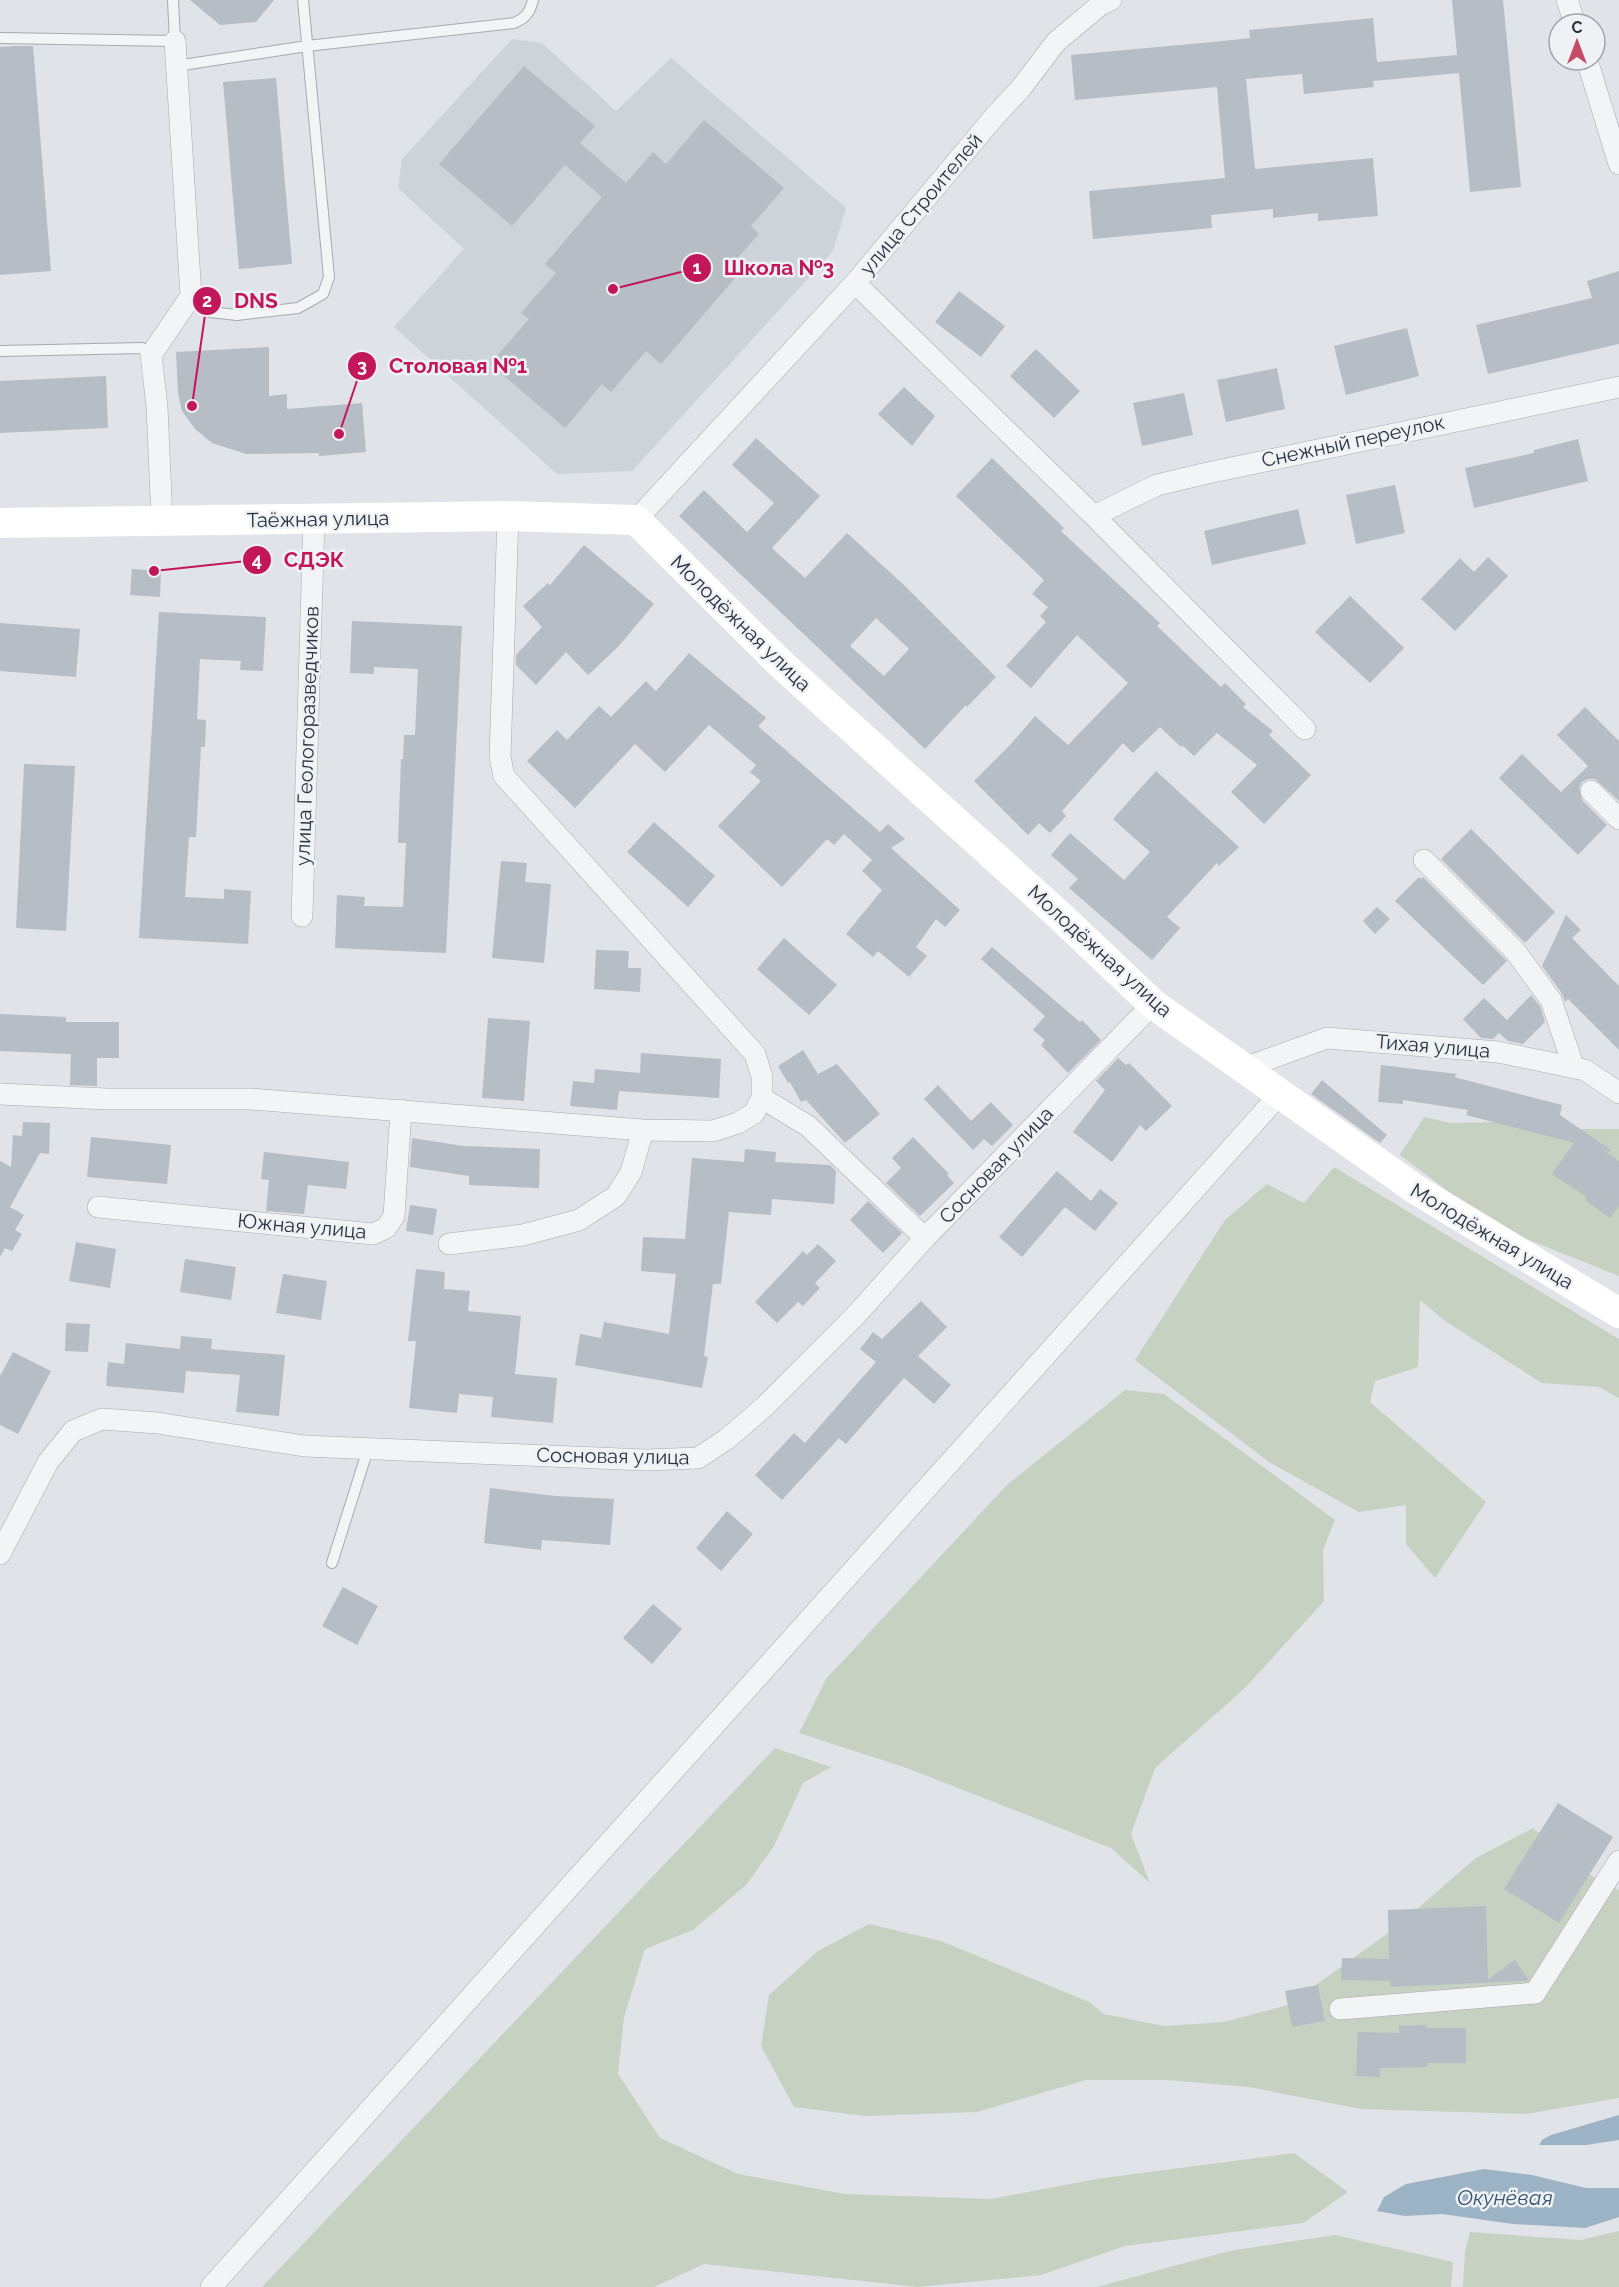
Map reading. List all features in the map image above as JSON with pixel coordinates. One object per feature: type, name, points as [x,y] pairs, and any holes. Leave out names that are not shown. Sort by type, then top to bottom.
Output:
[{"type":"main road","name":"Таёжная улица","points":[[0,523],[508,516],[636,520]]},
{"type":"main road","name":"Молодёжная улица","points":[[636,520],[782,665],[1059,915],[1153,1004],[1415,1190],[1619,1312]]},
{"type":"street","name":"улица Строителей","points":[[636,520],[855,283],[1021,88],[1056,42],[1100,5],[1111,0]]},
{"type":"street","points":[[162,521],[151,356],[191,296],[175,40]]},
{"type":"street","points":[[1591,72],[1619,164]]},
{"type":"street","points":[[855,283],[1094,516],[1305,729]]},
{"type":"street","name":"Снежный переулок","points":[[1094,516],[1156,485],[1619,387]]},
{"type":"street","points":[[0,1094],[107,1100],[250,1100],[643,1130],[713,1131],[738,1123],[754,1113],[762,1098],[762,1077],[755,1054],[504,776],[500,757],[508,516]]},
{"type":"street","name":"улица Геологоразведчиков","points":[[302,916],[314,519]]},
{"type":"street","points":[[1591,791],[1619,819]]},
{"type":"street","points":[[1424,860],[1521,959],[1551,1000],[1574,1068]]},
{"type":"street","name":"Сосновая улица","points":[[0,1554],[48,1462],[73,1431],[102,1419],[157,1423],[304,1446],[646,1460],[698,1458],[727,1439],[763,1408],[856,1315],[925,1239],[1153,1004]]},
{"type":"street","name":"Тихая улица","points":[[1244,1068],[1327,1038],[1498,1052],[1585,1070],[1619,1093]]},
{"type":"street","points":[[211,2287],[1280,1094]]},
{"type":"street","points":[[762,1098],[808,1126],[925,1239]]},
{"type":"street","name":"Южная улица","points":[[98,1207],[373,1234],[386,1228],[394,1216],[401,1110]]},
{"type":"street","points":[[448,1244],[523,1235],[579,1220],[616,1196],[631,1172],[643,1130]]},
{"type":"street","points":[[1340,2009],[1535,1993],[1619,1861]]},
{"type":"lane","points":[[0,38],[175,40],[173,0]]},
{"type":"lane","points":[[191,296],[210,312],[237,315],[298,308],[322,294],[329,277],[303,0]]},
{"type":"lane","points":[[176,66],[307,46],[514,23],[523,19],[530,10],[533,0]]},
{"type":"lane","points":[[0,351],[142,348],[151,356]]},
{"type":"lane","points":[[332,1563],[368,1449]]},
{"type":"shaded area","points":[[512,39],[542,43],[616,111],[671,58],[846,208],[833,251],[632,471],[557,474],[394,327],[464,249],[398,188],[402,159]]},
{"type":"green space","points":[[1424,1117],[1451,1123],[1494,1122],[1536,1129],[1619,1129],[1619,1276],[1494,1226],[1400,1155]]},
{"type":"green space","points":[[1334,1167],[1619,1339],[1619,1398],[1599,1387],[1542,1383],[1445,1321],[1420,1300],[1418,1367],[1375,1381],[1370,1402],[1486,1502],[1435,1578],[1406,1544],[1406,1505],[1359,1512],[1269,1462],[1135,1360],[1225,1220],[1267,1184],[1304,1203]]},
{"type":"green space","points":[[1125,1390],[1164,1394],[1335,1520],[1323,1550],[1324,1601],[1245,1688],[1155,1768],[1131,1834],[1150,1883],[1111,1848],[907,1768],[799,1733],[826,1679],[1007,1485]]},
{"type":"green space","points":[[775,1748],[831,1767],[803,1783],[774,1846],[746,1885],[693,1930],[645,1949],[624,2017],[618,2074],[660,2138],[738,2174],[845,2194],[991,2199],[1096,2179],[1294,2153],[1348,2192],[1303,2223],[1125,2246],[1041,2275],[918,2287],[704,2264],[654,2287],[262,2287]]},
{"type":"green space","points":[[1533,1828],[1597,1880],[1619,1890],[1619,2098],[1526,2114],[1361,2109],[1249,2087],[1167,2080],[1086,2080],[977,2112],[865,2116],[794,2107],[761,2046],[769,1995],[818,1951],[869,1924],[941,1941],[1089,2002],[1104,2014],[1164,2026],[1224,2022],[1288,2005],[1395,1928],[1476,1858]]},
{"type":"green space","points":[[1619,2231],[1619,2287],[1463,2287],[1465,2252],[1470,2232],[1581,2240]]},
{"type":"green space","points":[[1335,2235],[1453,2262],[1451,2287],[1097,2287],[1229,2251]]},
{"type":"water","name":"Окунёвая","points":[[1619,2115],[1619,2140],[1586,2145],[1539,2145],[1542,2140],[1551,2135]]},
{"type":"water","name":"Окунёвая","points":[[1484,2169],[1532,2175],[1586,2188],[1619,2188],[1619,2217],[1585,2228],[1513,2224],[1442,2214],[1405,2216],[1377,2211],[1384,2197],[1406,2184]]},
{"type":"building","points":[[190,0],[274,0],[256,22],[220,25]]},
{"type":"building","points":[[1452,0],[1503,0],[1521,187],[1470,192],[1459,73],[1373,81],[1374,87],[1304,94],[1302,74],[1246,79],[1255,169],[1373,158],[1378,216],[1318,221],[1318,213],[1273,218],[1273,209],[1211,215],[1212,228],[1093,239],[1089,191],[1225,178],[1217,87],[1075,100],[1071,55],[1250,38],[1249,30],[1373,18],[1377,62],[1457,55]]},
{"type":"building","points":[[33,46],[51,271],[0,275],[0,47]]},
{"type":"building","points":[[524,66],[595,126],[580,143],[626,183],[653,152],[666,164],[704,120],[784,188],[751,226],[759,234],[734,262],[742,270],[661,364],[646,351],[611,392],[602,384],[565,428],[490,364],[529,319],[521,313],[556,273],[545,264],[602,197],[565,165],[512,226],[439,164]]},
{"type":"building","points":[[276,78],[292,264],[239,269],[223,82]]},
{"type":"building","points":[[1619,271],[1619,344],[1488,374],[1476,325],[1592,298],[1587,281]]},
{"type":"building","points":[[959,291],[1005,326],[981,357],[935,322]]},
{"type":"building","points":[[1407,328],[1419,376],[1346,395],[1334,346]]},
{"type":"building","points":[[269,347],[269,396],[287,394],[287,409],[362,403],[366,452],[319,456],[319,453],[246,454],[212,443],[195,429],[182,411],[178,393],[176,352]]},
{"type":"building","points":[[1036,349],[1080,391],[1054,418],[1010,376]]},
{"type":"building","points":[[1277,368],[1285,409],[1226,422],[1217,380]]},
{"type":"building","points":[[106,376],[108,428],[0,433],[0,381]]},
{"type":"building","points":[[904,387],[935,416],[912,446],[878,414]]},
{"type":"building","points":[[1184,393],[1193,435],[1142,446],[1133,403]]},
{"type":"building","points":[[756,438],[820,496],[772,548],[805,578],[847,533],[905,586],[996,677],[925,749],[679,516],[704,490],[747,532],[774,503],[732,465]],"holes":[[[876,618],[909,649],[884,676],[850,646]]]},
{"type":"building","points":[[1578,439],[1588,481],[1474,508],[1465,468],[1534,453],[1534,450]]},
{"type":"building","points":[[992,458],[1064,528],[1061,531],[1160,623],[1157,626],[1221,687],[1225,683],[1246,704],[1243,707],[1273,731],[1269,735],[1311,775],[1264,824],[1231,792],[1257,765],[1217,733],[1194,756],[1160,727],[1133,753],[1123,743],[1062,811],[1066,816],[1050,833],[1039,823],[1028,835],[974,781],[1035,716],[1068,745],[1128,683],[1077,635],[1031,688],[1006,666],[1046,622],[1040,616],[1048,607],[1032,594],[1044,580],[956,496]]},
{"type":"building","points":[[1395,485],[1405,533],[1356,544],[1346,495]]},
{"type":"building","points":[[1298,509],[1306,544],[1212,565],[1204,531]]},
{"type":"building","points":[[584,545],[654,604],[618,647],[588,675],[566,652],[536,685],[516,665],[516,655],[542,627],[523,606],[548,583],[550,585]]},
{"type":"building","points":[[1488,557],[1508,576],[1455,631],[1421,599],[1460,558],[1474,572]]},
{"type":"building","points":[[132,569],[161,571],[160,597],[130,595]]},
{"type":"building","points":[[1350,596],[1404,648],[1370,683],[1315,632]]},
{"type":"building","points":[[159,612],[266,617],[263,671],[240,670],[241,661],[200,659],[197,719],[206,720],[205,747],[201,747],[196,837],[189,837],[185,897],[224,899],[224,889],[251,891],[248,944],[139,938]]},
{"type":"building","points":[[352,621],[462,626],[446,953],[335,948],[337,895],[365,897],[364,906],[403,907],[406,843],[398,843],[401,759],[403,759],[404,735],[415,735],[418,669],[374,667],[374,674],[350,673]]},
{"type":"building","points":[[0,623],[80,629],[76,677],[0,671]]},
{"type":"building","points":[[689,653],[766,718],[758,726],[880,832],[888,824],[905,839],[891,848],[960,910],[945,927],[936,919],[916,947],[927,956],[909,977],[878,951],[873,957],[846,934],[882,890],[862,871],[872,860],[844,834],[834,845],[827,839],[782,887],[718,826],[761,781],[750,772],[756,765],[709,725],[665,772],[635,744],[575,808],[527,761],[557,730],[567,740],[599,706],[611,717],[646,681],[656,691]]},
{"type":"building","points":[[1585,707],[1619,741],[1619,801],[1595,779],[1582,782],[1579,788],[1582,800],[1607,825],[1578,855],[1499,778],[1522,754],[1561,792],[1588,766],[1557,735]]},
{"type":"building","points":[[24,764],[75,766],[66,931],[16,928]]},
{"type":"building","points":[[1156,771],[1239,847],[1219,866],[1217,863],[1167,917],[1180,928],[1152,960],[1069,888],[1078,879],[1051,855],[1070,833],[1124,880],[1150,852],[1113,819]]},
{"type":"building","points":[[654,822],[715,876],[688,907],[627,852]]},
{"type":"building","points":[[1471,829],[1555,912],[1525,943],[1441,859]]},
{"type":"building","points":[[501,861],[527,863],[525,882],[551,884],[544,963],[492,958]]},
{"type":"building","points":[[1419,877],[1421,879],[1423,877],[1507,961],[1483,985],[1395,901]]},
{"type":"building","points":[[1377,907],[1390,919],[1375,934],[1363,921]]},
{"type":"building","points":[[1566,915],[1581,930],[1572,938],[1619,986],[1619,1050],[1568,999],[1565,1002],[1561,992],[1542,966]]},
{"type":"building","points":[[784,938],[837,985],[809,1015],[757,969]]},
{"type":"building","points":[[992,947],[1080,1022],[1082,1020],[1101,1040],[1068,1073],[1041,1045],[1045,1040],[1033,1030],[1045,1016],[981,959]]},
{"type":"building","points":[[596,950],[629,951],[628,968],[641,968],[640,992],[594,989]]},
{"type":"building","points":[[1531,995],[1540,1006],[1545,1022],[1523,1044],[1508,1041],[1499,1033],[1493,1039],[1481,1038],[1463,1019],[1484,998],[1507,1020]]},
{"type":"building","points":[[0,1014],[66,1017],[66,1022],[119,1022],[119,1058],[97,1058],[97,1086],[70,1085],[71,1054],[0,1051]]},
{"type":"building","points":[[488,1018],[530,1021],[524,1101],[482,1098]]},
{"type":"building","points":[[803,1050],[818,1074],[837,1064],[880,1114],[845,1143],[806,1100],[801,1102],[778,1066]]},
{"type":"building","points":[[641,1053],[721,1059],[719,1098],[619,1091],[617,1110],[570,1106],[573,1081],[594,1083],[595,1069],[640,1073]]},
{"type":"building","points":[[1118,1058],[1126,1065],[1129,1063],[1172,1106],[1146,1131],[1140,1125],[1112,1162],[1073,1132],[1105,1090],[1096,1081]]},
{"type":"building","points":[[1381,1065],[1457,1074],[1454,1077],[1562,1105],[1560,1115],[1611,1150],[1610,1152],[1603,1150],[1619,1161],[1619,1206],[1610,1218],[1585,1200],[1587,1197],[1552,1174],[1574,1143],[1466,1115],[1468,1110],[1403,1100],[1403,1104],[1378,1102]]},
{"type":"building","points":[[1322,1080],[1387,1135],[1380,1143],[1311,1094]]},
{"type":"building","points":[[938,1085],[971,1121],[991,1102],[1013,1125],[992,1146],[984,1139],[973,1150],[924,1099]]},
{"type":"building","points":[[23,1122],[50,1123],[49,1154],[40,1153],[10,1207],[24,1215],[15,1230],[22,1234],[12,1251],[5,1248],[0,1257],[0,1161],[11,1167],[13,1135],[22,1136]]},
{"type":"building","points":[[91,1137],[171,1145],[167,1184],[87,1177]]},
{"type":"building","points":[[913,1137],[949,1174],[947,1175],[954,1183],[920,1216],[886,1183],[901,1168],[892,1158]]},
{"type":"building","points":[[412,1138],[463,1146],[540,1149],[539,1188],[469,1185],[469,1176],[410,1167]]},
{"type":"building","points":[[745,1149],[776,1152],[775,1162],[830,1165],[836,1171],[834,1204],[772,1199],[771,1215],[729,1212],[721,1284],[713,1284],[704,1356],[708,1357],[702,1388],[575,1365],[580,1334],[601,1338],[604,1322],[669,1334],[676,1274],[641,1271],[643,1237],[685,1239],[692,1158],[744,1162]]},
{"type":"building","points":[[264,1152],[349,1162],[346,1189],[308,1185],[304,1214],[266,1211],[269,1180],[261,1179]]},
{"type":"building","points":[[1057,1171],[1091,1201],[1100,1189],[1118,1203],[1095,1231],[1065,1207],[1022,1257],[999,1237]]},
{"type":"building","points":[[868,1201],[902,1233],[883,1253],[850,1220]]},
{"type":"building","points":[[410,1205],[437,1209],[433,1235],[406,1231]]},
{"type":"building","points":[[76,1242],[116,1249],[110,1288],[69,1281]]},
{"type":"building","points":[[818,1244],[836,1261],[815,1283],[820,1288],[803,1306],[798,1302],[777,1323],[755,1302],[803,1251],[807,1255]]},
{"type":"building","points":[[185,1259],[236,1267],[231,1300],[180,1292]]},
{"type":"building","points":[[416,1269],[445,1272],[444,1289],[470,1291],[468,1311],[521,1316],[515,1374],[557,1378],[553,1423],[491,1417],[493,1397],[459,1394],[457,1413],[409,1408],[416,1341],[408,1341]]},
{"type":"building","points":[[283,1274],[327,1281],[321,1320],[276,1313]]},
{"type":"building","points":[[921,1301],[947,1327],[918,1356],[951,1385],[934,1404],[904,1378],[846,1444],[839,1438],[782,1500],[755,1475],[794,1433],[805,1443],[876,1362],[860,1349],[873,1332],[882,1339]]},
{"type":"building","points":[[66,1323],[90,1324],[88,1352],[65,1351]]},
{"type":"building","points":[[181,1336],[212,1339],[211,1349],[285,1355],[279,1416],[236,1412],[240,1375],[186,1371],[184,1393],[106,1386],[108,1362],[124,1364],[126,1343],[180,1349]]},
{"type":"building","points":[[13,1352],[51,1371],[18,1434],[0,1425],[0,1376]]},
{"type":"building","points":[[490,1488],[555,1496],[614,1499],[610,1545],[542,1540],[541,1550],[484,1543]]},
{"type":"building","points":[[727,1511],[753,1534],[721,1571],[696,1548]]},
{"type":"building","points":[[343,1587],[378,1606],[357,1645],[322,1626]]},
{"type":"building","points":[[653,1604],[682,1629],[652,1664],[623,1638]]},
{"type":"building","points":[[1558,1803],[1613,1837],[1559,1923],[1504,1889]]},
{"type":"building","points":[[1486,1906],[1488,1979],[1515,1960],[1528,1979],[1525,1981],[1390,1987],[1390,1981],[1341,1980],[1342,1958],[1389,1959],[1388,1910]]},
{"type":"building","points":[[1318,1985],[1325,2021],[1292,2027],[1285,1991]]},
{"type":"building","points":[[1426,2025],[1427,2028],[1466,2028],[1466,2063],[1427,2063],[1427,2067],[1380,2068],[1380,2077],[1356,2076],[1358,2032],[1399,2033],[1399,2026]]},
{"type":"place","name":"Школа №3","points":[[613,289]]},
{"type":"place","name":"DNS","points":[[192,406]]},
{"type":"place","name":"Столовая №1","points":[[339,434]]},
{"type":"place","name":"СДЭК","points":[[154,571]]}]
